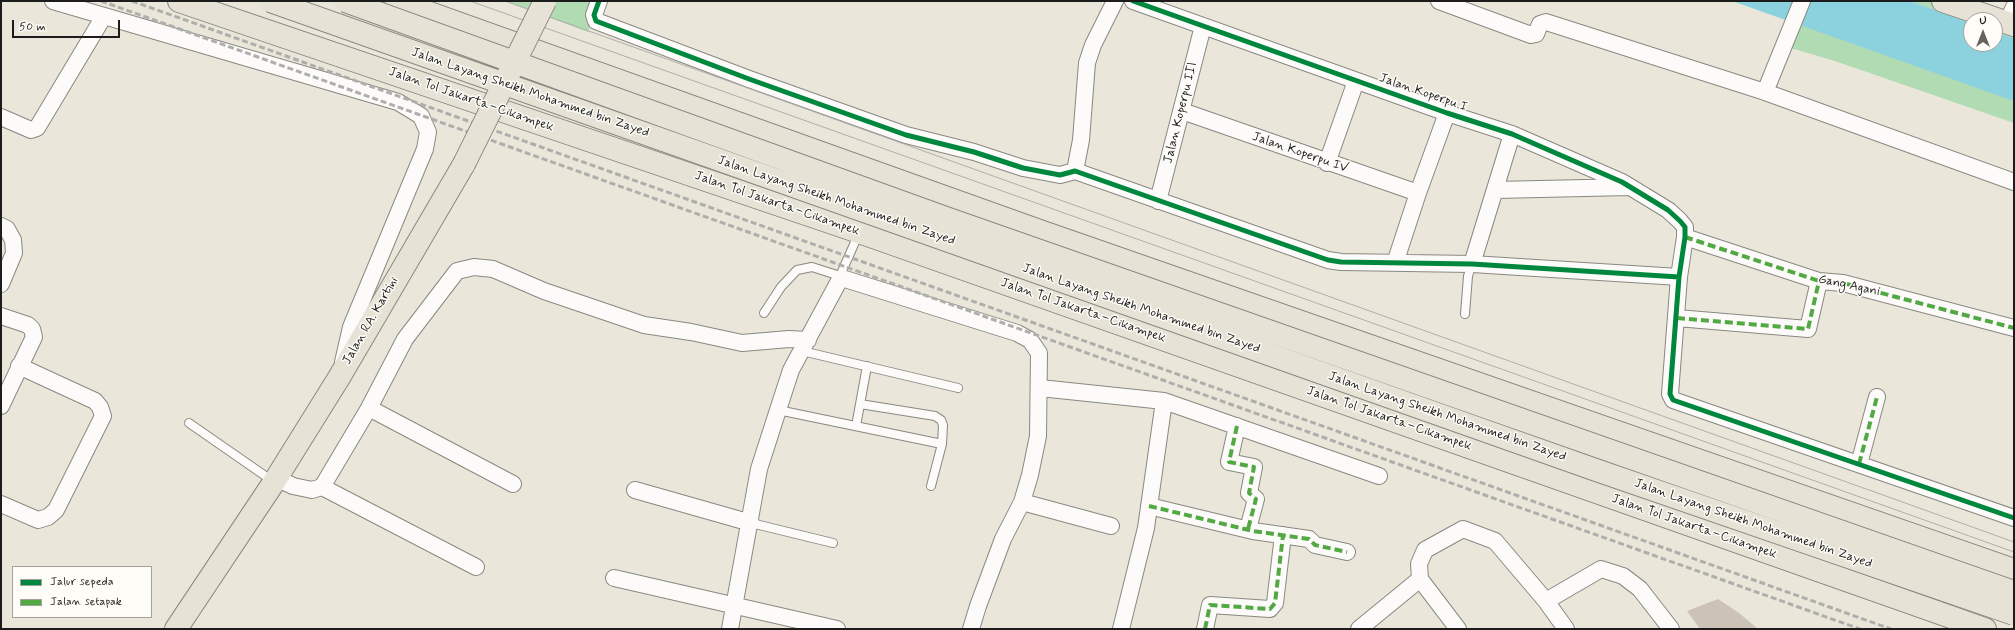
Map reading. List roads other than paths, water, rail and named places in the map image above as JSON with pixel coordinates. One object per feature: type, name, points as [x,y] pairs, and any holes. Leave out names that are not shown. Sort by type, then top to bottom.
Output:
[{"type":"main road","name":"Jalan Tol Jakarta–Cikampek","points":[[179,1],[859,232],[1985,629]]},
{"type":"main road","name":"Jalan Layang Sheikh Mohammed bin Zayed","points":[[270,1],[1596,470],[2014,614]]},
{"type":"main road","name":"Jalan Layang Sheikh Mohammed bin Zayed","points":[[345,1],[953,221],[2014,592]]},
{"type":"main road","points":[[396,1],[1040,231],[2014,570]]},
{"type":"main road","name":"Jalan RA. Kartini","points":[[176,629],[275,480],[340,376],[464,164],[545,1]]},
{"type":"main road","points":[[1943,1],[2012,19]]},
{"type":"street","points":[[52,1],[398,102],[421,116],[428,132],[425,149],[351,327],[340,376]]},
{"type":"street","points":[[599,1],[594,15],[596,21],[756,82],[906,135],[974,152],[1023,168],[1060,175],[1075,171],[1328,260],[1341,262],[1472,264],[1679,277]]},
{"type":"street","points":[[1075,171],[1081,140],[1087,63],[1093,45],[1115,1]]},
{"type":"street","name":"Jalan Koperpu I","points":[[1133,1],[1446,113],[1512,134],[1582,163],[1630,187],[1668,210],[1680,221],[1684,227],[1686,236]]},
{"type":"street","points":[[1439,1],[1531,35],[1536,34],[1540,24],[1546,22],[1765,92],[2014,182]]},
{"type":"street","points":[[1765,92],[1802,1]]},
{"type":"street","points":[[1,117],[31,130],[37,128],[104,16]]},
{"type":"street","name":"Jalan Koperpu III","points":[[1158,200],[1203,26]]},
{"type":"street","points":[[1327,163],[1356,81]]},
{"type":"street","name":"Jalan Koperpu IV","points":[[1182,111],[1327,163],[1418,193]]},
{"type":"street","points":[[1395,263],[1446,113]]},
{"type":"street","points":[[1472,264],[1512,134]]},
{"type":"street","points":[[1495,190],[1630,187]]},
{"type":"street","points":[[1,226],[7,229],[13,240],[14,253],[1,284]]},
{"type":"street","points":[[1686,236],[1679,277],[1670,394],[1673,400],[2014,518]]},
{"type":"street","name":"Gang Agani","points":[[1686,236],[1819,281],[1843,283],[2014,328]]},
{"type":"street","points":[[275,480],[312,490],[322,487],[369,408],[405,339],[456,271],[474,267],[494,269],[544,291],[644,325],[691,332],[742,343],[761,341],[805,345]]},
{"type":"street","points":[[730,629],[759,469],[791,370],[841,278],[1009,331],[1030,340],[1039,353],[1040,388],[1038,436],[1022,502],[1003,539],[971,629]]},
{"type":"street","points":[[1677,318],[1808,329],[1819,281]]},
{"type":"street","points":[[1,316],[28,325],[32,329],[34,337],[1,406]]},
{"type":"street","points":[[1,504],[38,520],[48,518],[56,510],[103,416],[100,407],[95,401],[19,366]]},
{"type":"street","points":[[1040,388],[1164,401],[1379,476]]},
{"type":"street","points":[[1859,464],[1877,397]]},
{"type":"street","points":[[1121,629],[1146,528],[1164,401]]},
{"type":"street","points":[[369,408],[513,484]]},
{"type":"street","points":[[1237,426],[1229,462],[1254,467],[1249,493],[1256,499],[1248,529]]},
{"type":"street","points":[[322,487],[476,567]]},
{"type":"street","points":[[635,490],[750,523]]},
{"type":"street","points":[[1022,502],[1111,526]]},
{"type":"street","points":[[1149,506],[1248,529],[1309,539],[1315,545],[1347,552]]},
{"type":"street","points":[[1458,629],[1420,579],[1419,564],[1425,550],[1462,529],[1495,541],[1546,601],[1566,629]]},
{"type":"street","points":[[1205,629],[1210,605],[1270,609],[1275,603],[1283,535]]},
{"type":"street","points":[[1546,601],[1601,569],[1624,576],[1640,589],[1671,629]]},
{"type":"street","points":[[614,578],[837,629]]},
{"type":"street","points":[[1359,629],[1420,579]]},
{"type":"lane","points":[[764,314],[781,287],[797,270],[812,267],[841,278],[859,232]]},
{"type":"lane","points":[[1465,314],[1468,276],[1472,264]]},
{"type":"lane","points":[[805,345],[867,366],[958,388]]},
{"type":"lane","points":[[856,426],[867,366]]},
{"type":"lane","points":[[860,404],[935,416],[941,420],[943,425],[942,444],[931,486]]},
{"type":"lane","points":[[778,410],[942,444]]},
{"type":"lane","points":[[189,423],[275,480]]},
{"type":"lane","points":[[750,523],[833,543]]},
{"type":"water","points":[[1732,1],[1910,1],[1963,20],[1963,52],[2003,52],[2003,35],[2014,38],[2014,101]]},
{"type":"tram line","points":[[470,1],[2014,552]]},
{"type":"tram line","points":[[505,1],[2014,542]]},
{"type":"railway","points":[[101,1],[1860,629]]},
{"type":"railway","points":[[132,1],[1891,629]]}]
